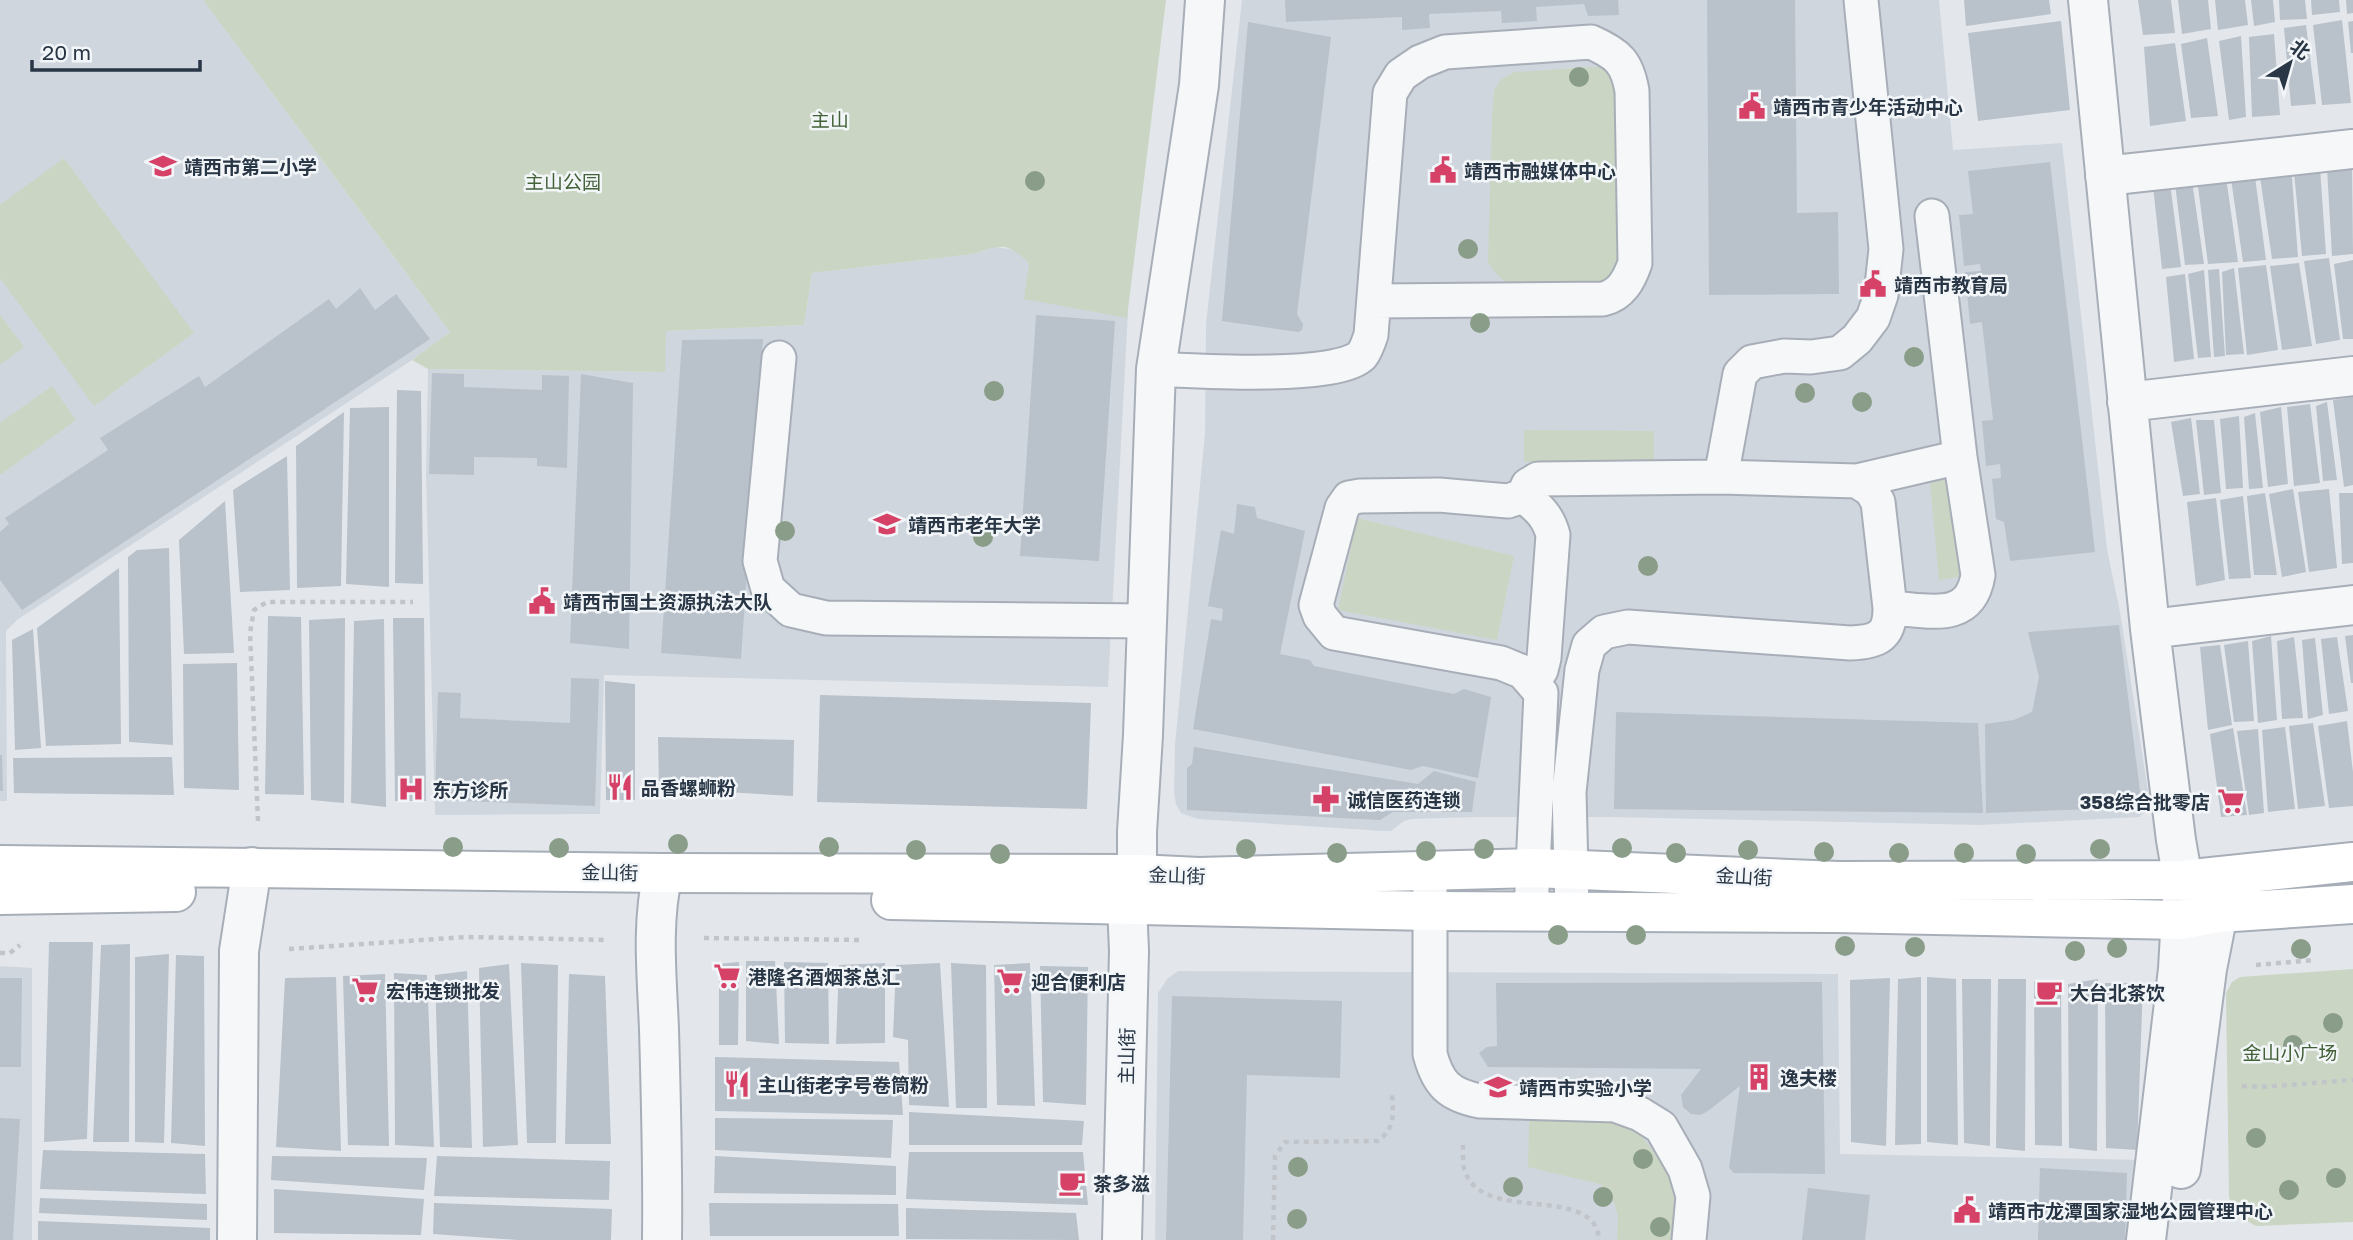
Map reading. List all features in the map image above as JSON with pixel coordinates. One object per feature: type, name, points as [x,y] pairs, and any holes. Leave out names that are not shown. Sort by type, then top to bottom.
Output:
[{"type":"main road","name":"金山街","points":[[2206,890],[2353,862]]},
{"type":"main road","name":"金山街","points":[[0,865],[250,879],[1132,889],[1431,911],[1849,913],[2180,920]]},
{"type":"main road","name":"金山街","points":[[1132,889],[1199,877],[1553,869],[1838,881],[2206,890],[2353,904]]},
{"type":"main road","name":"金山街","points":[[0,895],[250,879]]},
{"type":"street","name":"主山街","points":[[1122,1240],[1129,951],[1143,735],[1156,369],[1199,85],[1205,0]]},
{"type":"street","points":[[2088,0],[2150,629],[2176,840],[2206,890],[2207,969],[2171,1240]]},
{"type":"street","points":[[2105,176],[2353,149]]},
{"type":"street","points":[[2127,402],[2353,376]]},
{"type":"street","points":[[2150,629],[2353,605]]},
{"type":"street","points":[[237,1240],[239,951],[250,879]]},
{"type":"street","points":[[660,885],[656,944],[663,1166],[662,1240]]},
{"type":"street","points":[[2146,1240],[2178,969],[2180,920],[2206,890]]},
{"type":"lane","points":[[1721,477],[1740,374],[1752,362],[1784,356],[1811,357],[1840,353],[1857,339],[1873,318],[1881,295],[1886,249],[1861,0]]},
{"type":"lane","points":[[1156,369],[1220,373],[1316,370],[1342,366],[1361,356],[1371,335],[1390,93],[1401,75],[1420,62],[1445,52],[1591,42],[1606,49],[1625,65],[1632,91],[1636,263],[1631,275],[1613,297],[1374,301]]},
{"type":"lane","points":[[1890,608],[1944,611],[1958,608],[1969,601],[1978,575],[1960,457],[1932,216]]},
{"type":"lane","points":[[779,358],[760,561],[768,589],[791,610],[827,618],[1147,621]]},
{"type":"lane","points":[[1572,912],[1553,869],[1541,693],[1533,681],[1523,672],[1501,663],[1334,633],[1320,615],[1316,605],[1342,508],[1349,498],[1439,495],[1508,501],[1523,496],[1528,485],[1538,479],[1721,477],[1857,481],[1960,457]]},
{"type":"lane","points":[[1531,911],[1553,869],[1569,792],[1582,670],[1589,646],[1604,632],[1628,627],[1850,643],[1871,642],[1880,637],[1890,624],[1890,608],[1878,502],[1871,490],[1857,481]]},
{"type":"lane","points":[[1523,496],[1538,508],[1549,522],[1553,535],[1544,658],[1541,670],[1533,681]]},
{"type":"lane","points":[[1430,871],[1430,1054],[1435,1074],[1460,1097],[1480,1101],[1615,1105],[1640,1114],[1661,1127],[1685,1169],[1693,1196],[1689,1240]]},
{"type":"path","points":[[258,827],[250,633],[254,610],[267,602],[413,602]]},
{"type":"path","points":[[239,951],[466,937],[580,939],[656,944]]},
{"type":"path","points":[[2207,969],[2326,958]]},
{"type":"path","points":[[1273,1240],[1275,1156],[1285,1142],[1378,1141],[1388,1133],[1393,1120],[1392,1080]]},
{"type":"path","points":[[2192,1086],[2261,1087],[2353,1080]]},
{"type":"shaded area","name":"靖西市第二小学","points":[[0,0],[203,0],[450,332],[412,360],[17,620],[6,631],[7,801],[0,801]]},
{"type":"shaded area","name":"靖西市教育局","points":[[1242,0],[1939,0],[1953,150],[2062,143],[2107,549],[2120,612],[2149,797],[2146,811],[2139,817],[1981,825],[1612,817],[1477,817],[1412,819],[1404,821],[1391,831],[1198,819],[1181,813],[1174,793],[1175,745],[1205,433],[1206,324]]},
{"type":"shaded area","name":"靖西市老年大学","points":[[995,247],[1017,250],[1029,264],[1128,312],[1108,687],[604,675],[600,814],[435,815],[426,473],[428,369],[664,372],[666,331],[804,325],[812,273],[973,254]]},
{"type":"shaded area","points":[[0,966],[32,968],[32,1240],[0,1240]]},
{"type":"shaded area","name":"靖西市实验小学","points":[[1178,971],[1838,974],[1840,1154],[2145,1160],[2137,1240],[1155,1240],[1158,993],[1167,979]]},
{"type":"green space","name":"主山公园","points":[[203,0],[1166,0],[1127,318],[1024,299],[1029,264],[1015,251],[997,247],[973,254],[812,273],[804,325],[666,331],[665,372],[428,369],[412,360],[450,332]]},
{"type":"green space","points":[[1607,67],[1614,72],[1628,256],[1609,283],[1517,287],[1500,278],[1488,262],[1494,90],[1502,79],[1514,72]]},
{"type":"green space","points":[[64,158],[194,333],[94,406],[0,278],[0,205]]},
{"type":"green space","points":[[0,315],[24,347],[0,365]]},
{"type":"green space","points":[[52,386],[76,420],[0,475],[0,423]]},
{"type":"green space","points":[[1524,430],[1654,431],[1654,463],[1524,462]]},
{"type":"green space","points":[[1953,479],[1965,576],[1939,580],[1930,482]]},
{"type":"green space","points":[[1357,518],[1514,556],[1497,640],[1338,610]]},
{"type":"green space","name":"金山小广场","points":[[2353,969],[2353,1222],[2256,1226],[2235,1214],[2229,1197],[2226,993],[2232,982],[2240,977]]},
{"type":"green space","points":[[1534,1116],[1605,1117],[1625,1123],[1635,1131],[1655,1153],[1675,1192],[1677,1207],[1673,1240],[1617,1240],[1618,1217],[1615,1205],[1600,1184],[1528,1167],[1529,1123]]},
{"type":"building","points":[[1285,0],[1618,0],[1619,15],[1588,16],[1584,4],[1536,7],[1537,21],[1502,23],[1501,11],[1429,14],[1430,28],[1402,30],[1402,17],[1286,22]]},
{"type":"building","name":"靖西市青少年活动中心","points":[[1707,0],[1795,0],[1797,213],[1838,212],[1839,294],[1709,295]]},
{"type":"building","points":[[1964,0],[2049,0],[2051,14],[1966,26]]},
{"type":"building","points":[[2138,0],[2171,0],[2175,33],[2143,35]]},
{"type":"building","points":[[2178,0],[2208,0],[2211,29],[2182,34]]},
{"type":"building","points":[[2215,0],[2245,0],[2248,25],[2218,30]]},
{"type":"building","points":[[2251,0],[2273,0],[2275,22],[2254,26]]},
{"type":"building","points":[[2279,0],[2305,0],[2307,19],[2280,20]]},
{"type":"building","points":[[2311,0],[2339,0],[2340,12],[2312,15]]},
{"type":"building","points":[[2346,0],[2353,0],[2353,13],[2347,14]]},
{"type":"building","points":[[2342,20],[2351,103],[2322,105],[2313,25]]},
{"type":"building","points":[[2061,21],[2070,110],[1978,121],[1968,33]]},
{"type":"building","points":[[2353,21],[2353,53],[2351,53],[2348,22]]},
{"type":"building","points":[[1248,22],[1331,37],[1297,314],[1303,324],[1302,330],[1298,332],[1222,321]]},
{"type":"building","points":[[2306,25],[2316,104],[2291,106],[2284,28]]},
{"type":"building","points":[[2274,34],[2280,115],[2252,117],[2249,37]]},
{"type":"building","points":[[2241,36],[2246,117],[2229,120],[2219,41]]},
{"type":"building","points":[[2207,38],[2218,116],[2191,118],[2181,44]]},
{"type":"building","points":[[2175,43],[2186,121],[2150,126],[2144,47]]},
{"type":"building","points":[[2050,162],[2095,552],[2010,561],[2004,522],[1996,519],[1992,479],[2001,478],[2000,464],[1986,466],[1982,421],[1993,420],[1982,322],[1970,324],[1965,272],[1981,271],[1980,264],[1964,266],[1959,215],[1973,214],[1968,171]]},
{"type":"building","points":[[2352,163],[2353,254],[2332,256],[2327,168]]},
{"type":"building","points":[[2291,164],[2298,257],[2272,259],[2259,170]]},
{"type":"building","points":[[2320,168],[2326,254],[2302,256],[2294,172]]},
{"type":"building","points":[[2254,169],[2266,260],[2243,262],[2230,172]]},
{"type":"building","points":[[2226,177],[2238,262],[2208,264],[2197,179]]},
{"type":"building","points":[[2192,181],[2204,264],[2185,265],[2175,184]]},
{"type":"building","points":[[2170,183],[2181,267],[2162,269],[2153,186]]},
{"type":"building","points":[[2329,258],[2340,340],[2316,344],[2304,261]]},
{"type":"building","points":[[2353,260],[2353,339],[2343,339],[2334,264]]},
{"type":"building","points":[[2299,263],[2312,346],[2282,350],[2270,266]]},
{"type":"building","points":[[2266,265],[2278,350],[2247,355],[2238,268]]},
{"type":"building","points":[[2234,268],[2244,354],[2226,355],[2222,272]]},
{"type":"building","points":[[2219,269],[2225,356],[2214,357],[2208,270]]},
{"type":"building","points":[[2204,270],[2211,357],[2198,358],[2188,274]]},
{"type":"building","points":[[2185,274],[2194,359],[2174,362],[2166,277]]},
{"type":"building","points":[[360,288],[375,310],[396,294],[430,339],[22,610],[0,580],[0,532],[9,524],[5,518],[108,450],[100,438],[199,376],[205,387],[329,299],[336,309]]},
{"type":"building","points":[[1036,315],[1115,321],[1099,561],[1020,556]]},
{"type":"building","points":[[763,339],[741,659],[661,653],[682,340]]},
{"type":"building","points":[[432,373],[464,374],[464,387],[542,390],[542,375],[569,376],[567,468],[537,466],[537,458],[474,457],[474,475],[429,474]]},
{"type":"building","points":[[581,374],[633,383],[629,649],[570,643]]},
{"type":"building","points":[[397,390],[421,391],[423,584],[395,583]]},
{"type":"building","points":[[2353,397],[2353,485],[2344,487],[2333,400]]},
{"type":"building","points":[[2327,402],[2337,480],[2323,481],[2316,406]]},
{"type":"building","points":[[2310,404],[2320,483],[2294,486],[2287,407]]},
{"type":"building","points":[[389,407],[389,587],[346,584],[350,408]]},
{"type":"building","points":[[2281,407],[2288,484],[2268,487],[2260,412]]},
{"type":"building","points":[[344,412],[341,586],[297,588],[296,446]]},
{"type":"building","points":[[2255,413],[2263,488],[2249,489],[2244,417]]},
{"type":"building","points":[[2239,416],[2243,488],[2226,489],[2220,419]]},
{"type":"building","points":[[2191,418],[2200,494],[2183,496],[2171,422]]},
{"type":"building","points":[[2196,420],[2214,420],[2221,493],[2204,495]]},
{"type":"building","points":[[287,456],[290,590],[240,592],[233,490]]},
{"type":"building","points":[[2293,489],[2306,572],[2282,577],[2269,494]]},
{"type":"building","points":[[2329,489],[2337,568],[2309,572],[2298,492]]},
{"type":"building","points":[[2265,493],[2277,575],[2254,575],[2247,496]]},
{"type":"building","points":[[2339,493],[2353,493],[2353,563],[2342,564]]},
{"type":"building","points":[[2243,496],[2251,578],[2229,579],[2220,500]]},
{"type":"building","points":[[2216,498],[2225,580],[2196,586],[2187,502]]},
{"type":"building","points":[[225,501],[234,653],[184,654],[179,540]]},
{"type":"building","points":[[1237,504],[1255,507],[1257,518],[1305,531],[1280,654],[1310,660],[1314,666],[1454,694],[1464,689],[1491,697],[1478,778],[1423,766],[1411,770],[1193,729],[1211,619],[1222,621],[1223,609],[1208,606],[1221,530],[1234,534]]},
{"type":"building","points":[[169,548],[173,745],[129,742],[128,557],[137,550]]},
{"type":"building","points":[[119,568],[121,744],[46,746],[37,628]]},
{"type":"building","points":[[268,616],[301,617],[304,795],[265,794]]},
{"type":"building","points":[[345,618],[344,803],[311,800],[309,620]]},
{"type":"building","points":[[393,618],[424,618],[426,801],[395,801]]},
{"type":"building","points":[[384,619],[386,807],[351,803],[354,621]]},
{"type":"building","points":[[2119,625],[2142,807],[1986,813],[1985,724],[2014,720],[2032,712],[2039,677],[2028,632]]},
{"type":"building","points":[[33,629],[41,748],[15,750],[12,640]]},
{"type":"building","points":[[2353,635],[2353,683],[2351,683],[2345,636]]},
{"type":"building","points":[[2271,636],[2277,720],[2258,723],[2252,641]]},
{"type":"building","points":[[2294,637],[2303,718],[2282,719],[2277,641]]},
{"type":"building","points":[[2337,637],[2348,711],[2329,714],[2321,639]]},
{"type":"building","points":[[2315,638],[2323,715],[2308,719],[2302,640]]},
{"type":"building","points":[[2248,641],[2254,721],[2234,722],[2224,645]]},
{"type":"building","points":[[2220,645],[2232,725],[2208,730],[2200,647]]},
{"type":"building","points":[[237,663],[239,790],[184,788],[183,664]]},
{"type":"building","points":[[571,678],[599,679],[595,806],[435,800],[438,692],[461,693],[460,718],[570,723]]},
{"type":"building","points":[[605,681],[635,684],[635,800],[606,800]]},
{"type":"building","points":[[820,695],[1091,703],[1087,809],[817,802]]},
{"type":"building","points":[[1616,712],[1978,723],[1983,813],[1614,809]]},
{"type":"building","points":[[2347,721],[2353,772],[2353,806],[2329,808],[2318,726]]},
{"type":"building","points":[[2313,723],[2325,806],[2298,809],[2289,726]]},
{"type":"building","points":[[2285,727],[2295,809],[2268,812],[2262,730]]},
{"type":"building","points":[[2233,728],[2247,815],[2221,817],[2210,734]]},
{"type":"building","points":[[2258,729],[2264,813],[2249,815],[2237,731]]},
{"type":"building","points":[[658,737],[794,740],[793,796],[659,788]]},
{"type":"building","points":[[1194,747],[1418,784],[1434,771],[1476,782],[1472,812],[1393,812],[1380,820],[1187,810],[1187,768],[1192,764]]},
{"type":"building","points":[[2,755],[3,791],[0,791]]},
{"type":"building","points":[[172,757],[174,795],[14,793],[13,758]]},
{"type":"building","points":[[49,942],[93,942],[87,1139],[44,1142]]},
{"type":"building","points":[[130,944],[129,1142],[93,1142],[101,945]]},
{"type":"building","points":[[169,954],[164,1143],[135,1142],[135,957]]},
{"type":"building","points":[[176,955],[204,956],[205,1146],[171,1143]]},
{"type":"building","points":[[746,961],[775,961],[779,1044],[746,1041]]},
{"type":"building","points":[[739,962],[738,1045],[719,1045],[719,964]]},
{"type":"building","points":[[784,962],[828,963],[829,1044],[785,1043]]},
{"type":"building","points":[[521,963],[558,965],[556,1143],[527,1143]]},
{"type":"building","points":[[885,963],[885,1043],[836,1044],[839,965]]},
{"type":"building","points":[[940,963],[949,1107],[909,1105],[908,1040],[893,1037],[896,965]]},
{"type":"building","points":[[951,963],[986,965],[987,1108],[956,1108]]},
{"type":"building","points":[[1030,963],[1035,1106],[997,1105],[994,965]]},
{"type":"building","points":[[509,964],[518,1145],[483,1147],[479,968]]},
{"type":"building","points":[[1040,966],[1088,967],[1086,1105],[1043,1102]]},
{"type":"building","points":[[467,971],[472,1148],[440,1147],[435,975]]},
{"type":"building","points":[[394,973],[427,975],[434,1147],[395,1145]]},
{"type":"building","points":[[385,974],[389,1146],[348,1145],[343,976]]},
{"type":"building","points":[[569,974],[605,976],[611,1144],[565,1144]]},
{"type":"building","points":[[336,977],[341,1151],[276,1147],[285,978]]},
{"type":"building","points":[[1921,977],[1921,1144],[1895,1145],[1898,979]]},
{"type":"building","points":[[1927,977],[1956,979],[1958,1145],[1927,1142]]},
{"type":"building","points":[[0,978],[22,978],[21,1067],[0,1067]]},
{"type":"building","points":[[1890,978],[1886,1146],[1851,1142],[1850,980]]},
{"type":"building","points":[[1962,979],[1991,979],[1990,1146],[1964,1143]]},
{"type":"building","points":[[1998,979],[2026,979],[2025,1151],[1996,1148]]},
{"type":"building","points":[[2098,979],[2097,1151],[2069,1148],[2068,984]]},
{"type":"building","points":[[2061,980],[2062,1146],[2035,1145],[2034,981]]},
{"type":"building","name":"逸夫楼","points":[[1822,982],[1825,1174],[1734,1173],[1729,1168],[1740,1086],[1708,1111],[1700,1115],[1691,1114],[1683,1107],[1681,1095],[1701,1069],[1488,1067],[1479,1053],[1487,1047],[1497,1046],[1496,983]]},
{"type":"building","points":[[2105,983],[2143,983],[2137,1150],[2106,1148]]},
{"type":"building","points":[[1172,996],[1342,1001],[1340,1078],[1247,1075],[1243,1240],[1166,1240]]},
{"type":"building","points":[[715,1057],[899,1062],[903,1115],[715,1111]]},
{"type":"building","points":[[909,1112],[1084,1121],[1082,1145],[909,1145]]},
{"type":"building","points":[[0,1118],[20,1119],[13,1240],[0,1240]]},
{"type":"building","points":[[715,1118],[893,1120],[891,1158],[715,1150]]},
{"type":"building","points":[[43,1150],[205,1154],[206,1194],[40,1189]]},
{"type":"building","points":[[909,1152],[1083,1152],[1088,1205],[906,1199]]},
{"type":"building","points":[[272,1156],[427,1158],[424,1190],[271,1180]]},
{"type":"building","points":[[437,1156],[610,1161],[609,1200],[434,1196]]},
{"type":"building","points":[[715,1156],[896,1166],[896,1195],[714,1193]]},
{"type":"building","points":[[2040,1168],[2127,1173],[2125,1240],[2038,1240]]},
{"type":"building","points":[[1808,1188],[1870,1195],[1865,1240],[1802,1240]]},
{"type":"building","points":[[274,1189],[424,1199],[421,1235],[274,1233]]},
{"type":"building","points":[[40,1198],[207,1204],[207,1220],[39,1213]]},
{"type":"building","points":[[434,1203],[612,1209],[611,1240],[518,1240],[433,1234]]},
{"type":"building","points":[[709,1203],[898,1204],[899,1236],[710,1236]]},
{"type":"building","points":[[906,1208],[1076,1213],[1079,1240],[906,1239]]},
{"type":"building","points":[[38,1221],[210,1228],[210,1240],[38,1240]]},
{"type":"place","name":"靖西市青少年活动中心","points":[[1752,106]]},
{"type":"place","name":"靖西市第二小学","points":[[163,166]]},
{"type":"place","name":"靖西市融媒体中心","points":[[1443,170]]},
{"type":"place","name":"靖西市教育局","points":[[1873,284]]},
{"type":"place","name":"靖西市老年大学","points":[[887,524]]},
{"type":"place","name":"靖西市国土资源执法大队","points":[[542,601]]},
{"type":"place","name":"品香螺蛳粉","points":[[620,787]]},
{"type":"place","name":"东方诊所","points":[[411,789]]},
{"type":"place","name":"诚信医药连锁","points":[[1326,799]]},
{"type":"place","name":"358综合批零店","points":[[2231,801]]},
{"type":"place","name":"港隆名酒烟茶总汇","points":[[727,976]]},
{"type":"place","name":"迎合便利店","points":[[1010,981]]},
{"type":"place","name":"宏伟连锁批发","points":[[365,990]]},
{"type":"place","name":"大台北茶饮","points":[[2049,992]]},
{"type":"place","name":"逸夫楼","points":[[1759,1077]]},
{"type":"place","name":"主山街老字号卷筒粉","points":[[737,1084]]},
{"type":"place","name":"靖西市实验小学","points":[[1498,1087]]},
{"type":"place","name":"茶多滋","points":[[1072,1183]]},
{"type":"place","name":"靖西市龙潭国家湿地公园管理中心","points":[[1967,1210]]},
{"type":"park label","name":"主山","points":[[830,119]]}]
